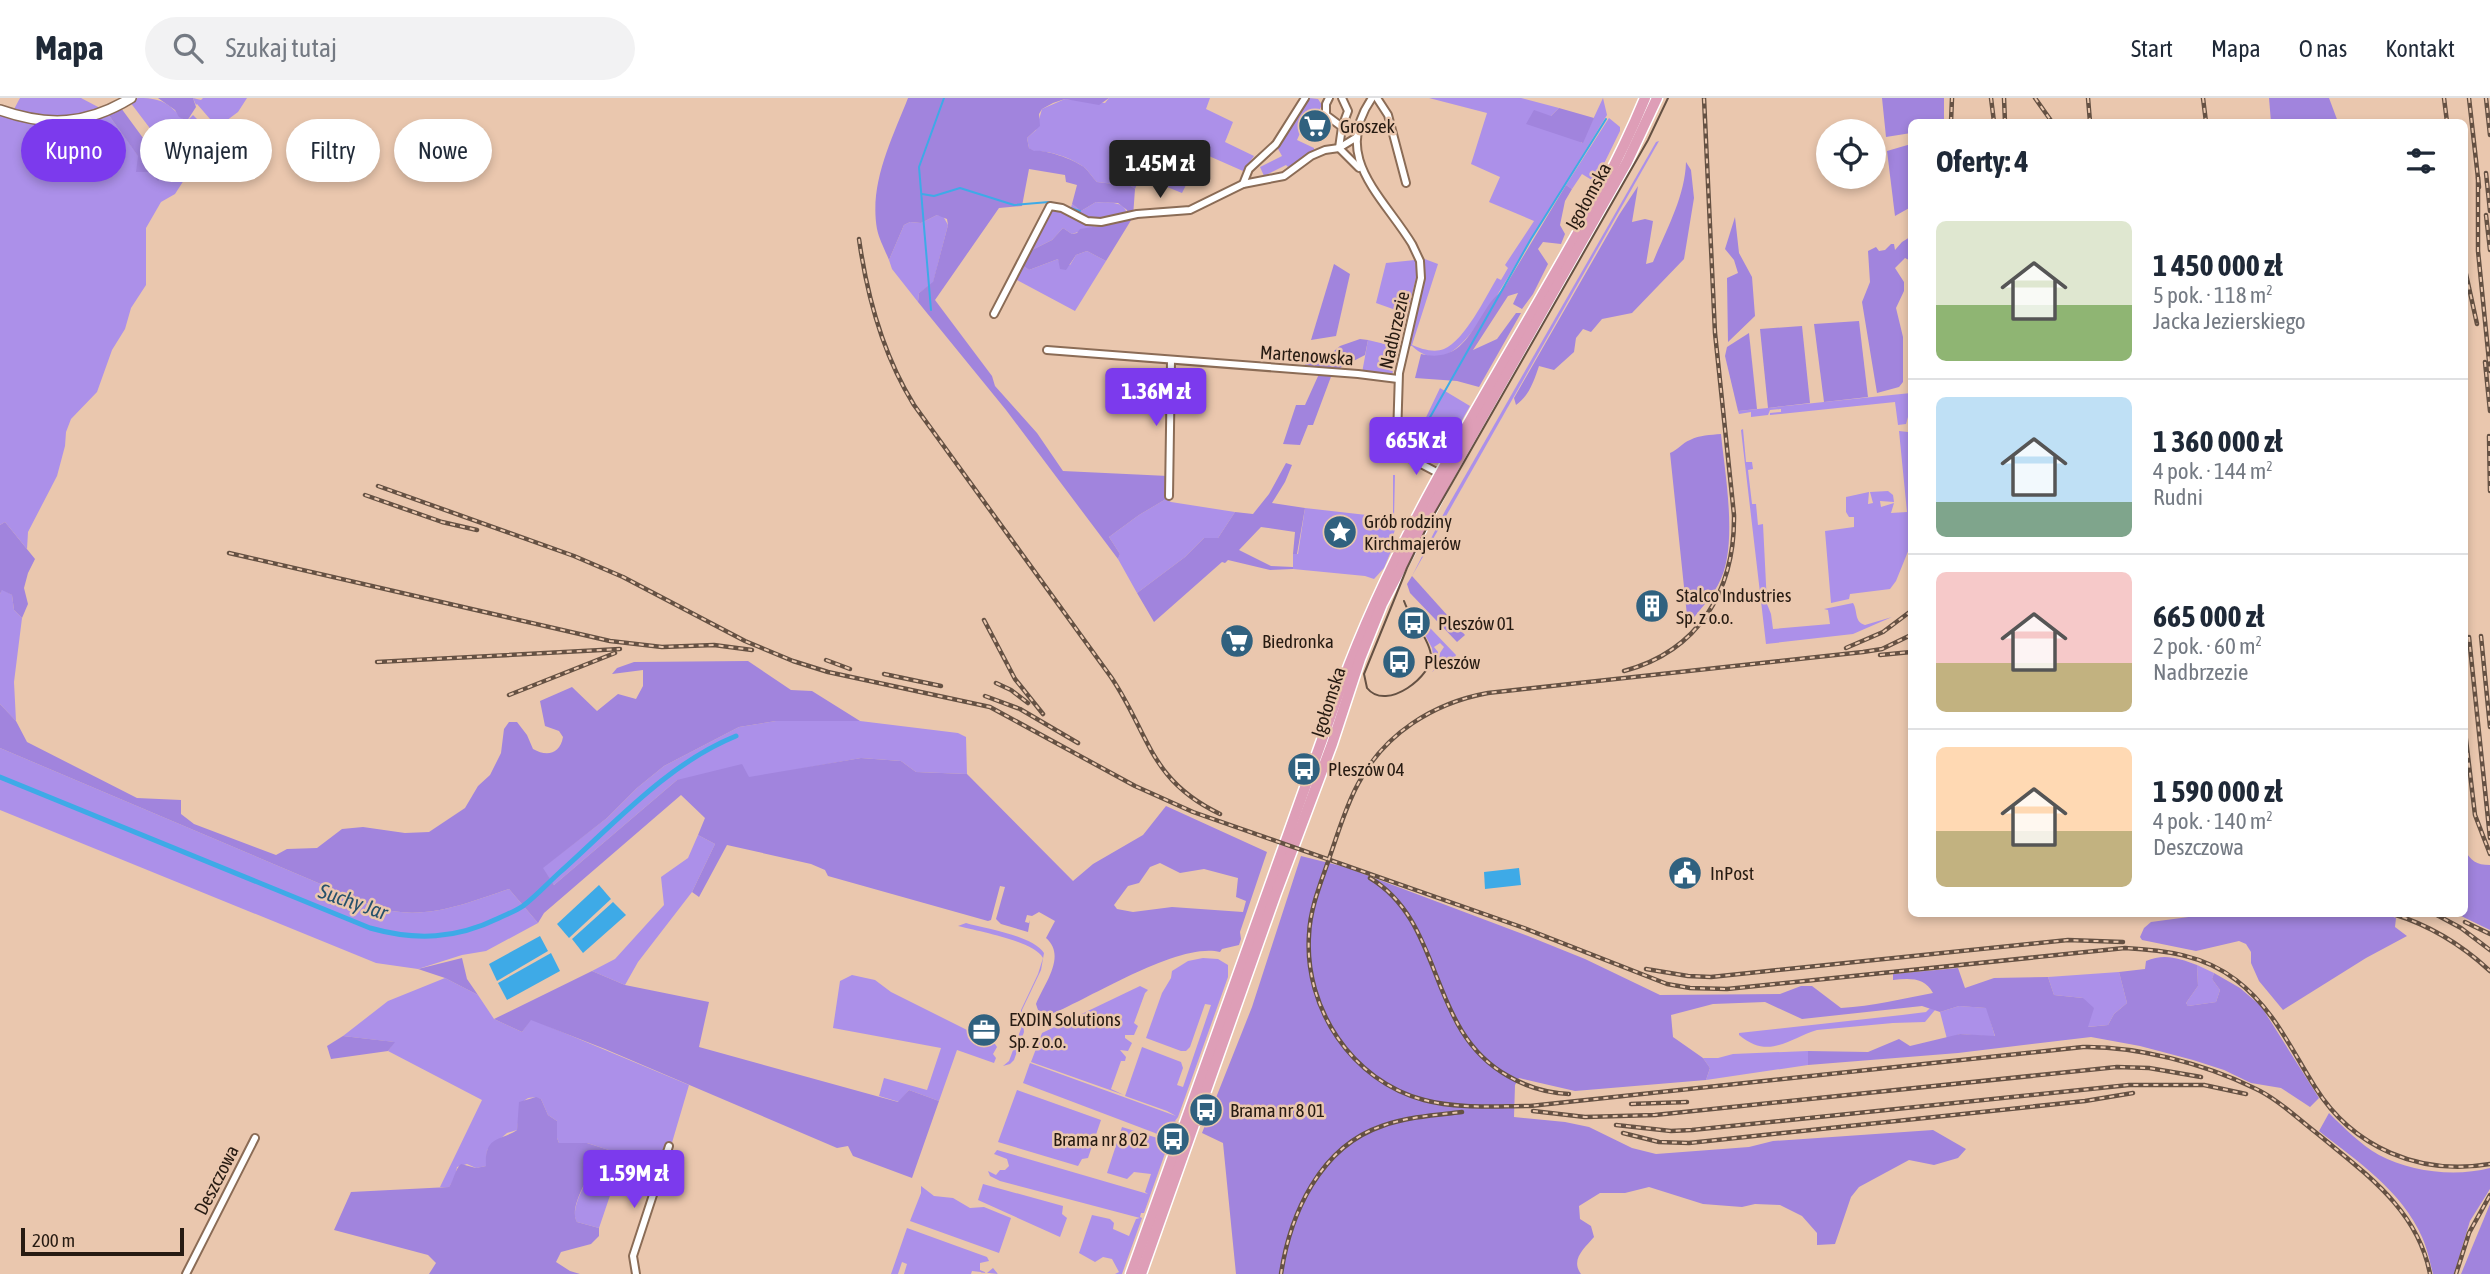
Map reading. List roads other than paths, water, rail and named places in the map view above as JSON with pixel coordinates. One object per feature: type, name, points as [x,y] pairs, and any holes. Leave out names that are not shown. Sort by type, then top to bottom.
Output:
[{"type":"main road","name":"Igołomska","points":[[1131,1274],[1261,924],[1332,744],[1373,625],[1444,476],[1605,185],[1645,98]]},
{"type":"main road","name":"Igołomska","points":[[1444,476],[1631,155],[1657,98]]},
{"type":"main road","name":"Igołomska","points":[[1141,1274],[1256,938]]},
{"type":"street","points":[[0,110],[36,121],[72,122],[110,109],[131,98]]},
{"type":"street","points":[[1243,184],[1247,173],[1276,144],[1305,98]]},
{"type":"street","points":[[1339,148],[1348,111],[1342,98]]},
{"type":"street","points":[[1360,169],[1358,126],[1364,109],[1372,98]]},
{"type":"street","points":[[1377,98],[1388,115],[1406,183]]},
{"type":"street","points":[[1326,99],[1326,115],[1342,127]]},
{"type":"street","points":[[994,314],[1050,206],[1062,208],[1087,221],[1101,222],[1137,214],[1190,210],[1243,184],[1284,176],[1311,156],[1339,148],[1357,137]]},
{"type":"street","name":"Nadbrzezie","points":[[1339,148],[1360,169],[1402,228],[1421,266],[1419,294],[1398,379],[1399,446],[1408,457],[1444,476]]},
{"type":"street","name":"Martenowska","points":[[1047,350],[1398,379]]},
{"type":"street","points":[[1169,496],[1171,361]]},
{"type":"street","name":"Deszczowa","points":[[186,1274],[255,1139]]},
{"type":"street","points":[[636,1274],[633,1256],[669,1146]]},
{"type":"water","points":[[1519,868],[1521,885],[1485,889],[1484,872]]},
{"type":"water","points":[[599,885],[611,899],[569,938],[557,924]]},
{"type":"water","points":[[613,902],[626,915],[583,953],[572,939]]},
{"type":"water","points":[[540,936],[548,951],[497,981],[489,964]]},
{"type":"water","points":[[551,953],[560,971],[507,1000],[498,983]]},
{"type":"waterway","points":[[931,310],[919,167],[944,98]]},
{"type":"waterway","points":[[1416,442],[1531,239],[1606,119]]},
{"type":"waterway","points":[[922,194],[934,196],[960,188],[1014,205],[1049,202],[1080,211]]},
{"type":"waterway","name":"Suchy Jar","points":[[0,777],[370,928],[404,935],[436,936],[483,925],[523,906],[664,779],[687,762],[736,736]]},
{"type":"tram line","points":[[1404,601],[1429,648],[1430,663],[1425,672],[1408,688],[1397,694],[1376,695],[1367,688],[1364,674],[1407,568],[1428,525],[1648,140],[1668,98]]},
{"type":"railway","points":[[1624,671],[1650,662],[1673,649],[1692,633],[1708,614],[1719,592],[1728,568],[1733,542],[1734,515],[1715,333],[1704,98]]},
{"type":"railway","points":[[1951,119],[1952,98]]},
{"type":"railway","points":[[1991,98],[1994,119]]},
{"type":"railway","points":[[2004,98],[2005,119]]},
{"type":"railway","points":[[2035,98],[2050,119]]},
{"type":"railway","points":[[2088,98],[2090,119]]},
{"type":"railway","points":[[2203,98],[2206,119]]},
{"type":"railway","points":[[2444,98],[2447,119]]},
{"type":"railway","points":[[2469,98],[2479,187]]},
{"type":"railway","points":[[2486,98],[2490,135]]},
{"type":"railway","points":[[2486,173],[2490,211]]},
{"type":"railway","points":[[2478,177],[2478,251],[2490,371]]},
{"type":"railway","points":[[2486,215],[2490,250]]},
{"type":"railway","points":[[859,239],[878,325],[893,366],[914,405],[1111,677],[1165,771],[1197,801],[1220,814]]},
{"type":"railway","points":[[2468,283],[2477,324]]},
{"type":"railway","points":[[2485,362],[2490,411]]},
{"type":"railway","points":[[2489,436],[2490,491]]},
{"type":"railway","points":[[378,486],[574,556],[623,577],[745,641],[793,661],[828,672],[990,707],[1135,786],[1193,812],[1524,928],[1667,984],[1727,989],[2125,948],[2169,952],[2197,959],[2236,980],[2261,1003],[2331,1108],[2369,1141],[2391,1153],[2438,1166],[2490,1164]]},
{"type":"railway","points":[[365,495],[442,522],[477,530]]},
{"type":"railway","points":[[229,553],[610,641],[662,647],[714,645],[752,650]]},
{"type":"railway","points":[[1846,648],[1883,632],[1908,613]]},
{"type":"railway","points":[[984,620],[1015,679],[1043,714]]},
{"type":"railway","points":[[1908,636],[1882,649],[1863,652],[1488,693],[1448,704],[1412,724],[1382,750],[1358,784],[1343,818],[1314,904],[1309,935],[1310,962],[1315,989],[1324,1014],[1338,1038],[1355,1059],[1398,1090],[1437,1103],[1477,1106],[1530,1106],[2083,1047],[2148,1053],[2193,1064],[2235,1079],[2288,1110],[2388,1195],[2414,1231],[2424,1251],[2430,1274]]},
{"type":"railway","points":[[2481,636],[2490,727]]},
{"type":"railway","points":[[2469,637],[2490,838]]},
{"type":"railway","points":[[377,662],[620,649]]},
{"type":"railway","points":[[1880,655],[1908,652]]},
{"type":"railway","points":[[509,695],[615,653]]},
{"type":"railway","points":[[826,660],[850,669]]},
{"type":"railway","points":[[884,674],[941,686]]},
{"type":"railway","points":[[996,683],[1028,703]]},
{"type":"railway","points":[[985,696],[1020,709],[1078,743]]},
{"type":"railway","points":[[2468,756],[2475,815],[2490,854]]},
{"type":"railway","points":[[1370,878],[1394,898],[1412,922],[1448,1005],[1463,1032],[1482,1056],[1522,1083],[1545,1091],[1569,1094]]},
{"type":"railway","points":[[2401,917],[2444,937],[2490,971]]},
{"type":"railway","points":[[2441,917],[2461,928],[2490,950]]},
{"type":"railway","points":[[2465,922],[2490,934]]},
{"type":"railway","points":[[1646,969],[1711,977],[2068,940],[2123,942]]},
{"type":"railway","points":[[1533,1111],[1585,1117],[1655,1115],[2117,1067],[2149,1068],[2201,1077]]},
{"type":"railway","points":[[1616,1125],[1671,1131],[1692,1130],[2129,1085],[2204,1085],[2246,1094]]},
{"type":"railway","points":[[1623,1133],[1659,1142],[1689,1143],[2085,1101],[2133,1093]]},
{"type":"railway","points":[[1631,1104],[1687,1102]]},
{"type":"railway","points":[[1281,1274],[1285,1251],[1301,1206],[1325,1166],[1341,1150],[1360,1136],[1382,1126],[1421,1117],[1462,1112]]},
{"type":"railway","points":[[2456,1274],[2469,1233],[2490,1195]]},
{"type":"place","name":"Groszek","points":[[1315,126]]},
{"type":"place","name":"Grób rodziny Kirchmajerów","points":[[1340,532]]},
{"type":"place","name":"Stalco Industries Sp. z o.o.","points":[[1652,606]]},
{"type":"place","name":"Pleszów 01","points":[[1414,623]]},
{"type":"place","name":"Biedronka","points":[[1237,641]]},
{"type":"place","name":"Pleszów","points":[[1399,662]]},
{"type":"place","name":"Pleszów 04","points":[[1304,769]]},
{"type":"place","name":"InPost","points":[[1685,873]]},
{"type":"place","name":"EXDIN Solutions Sp. z o.o.","points":[[984,1030]]},
{"type":"place","name":"Brama nr 8 01","points":[[1206,1110]]},
{"type":"place","name":"Brama nr 8 02","points":[[1173,1139]]}]
